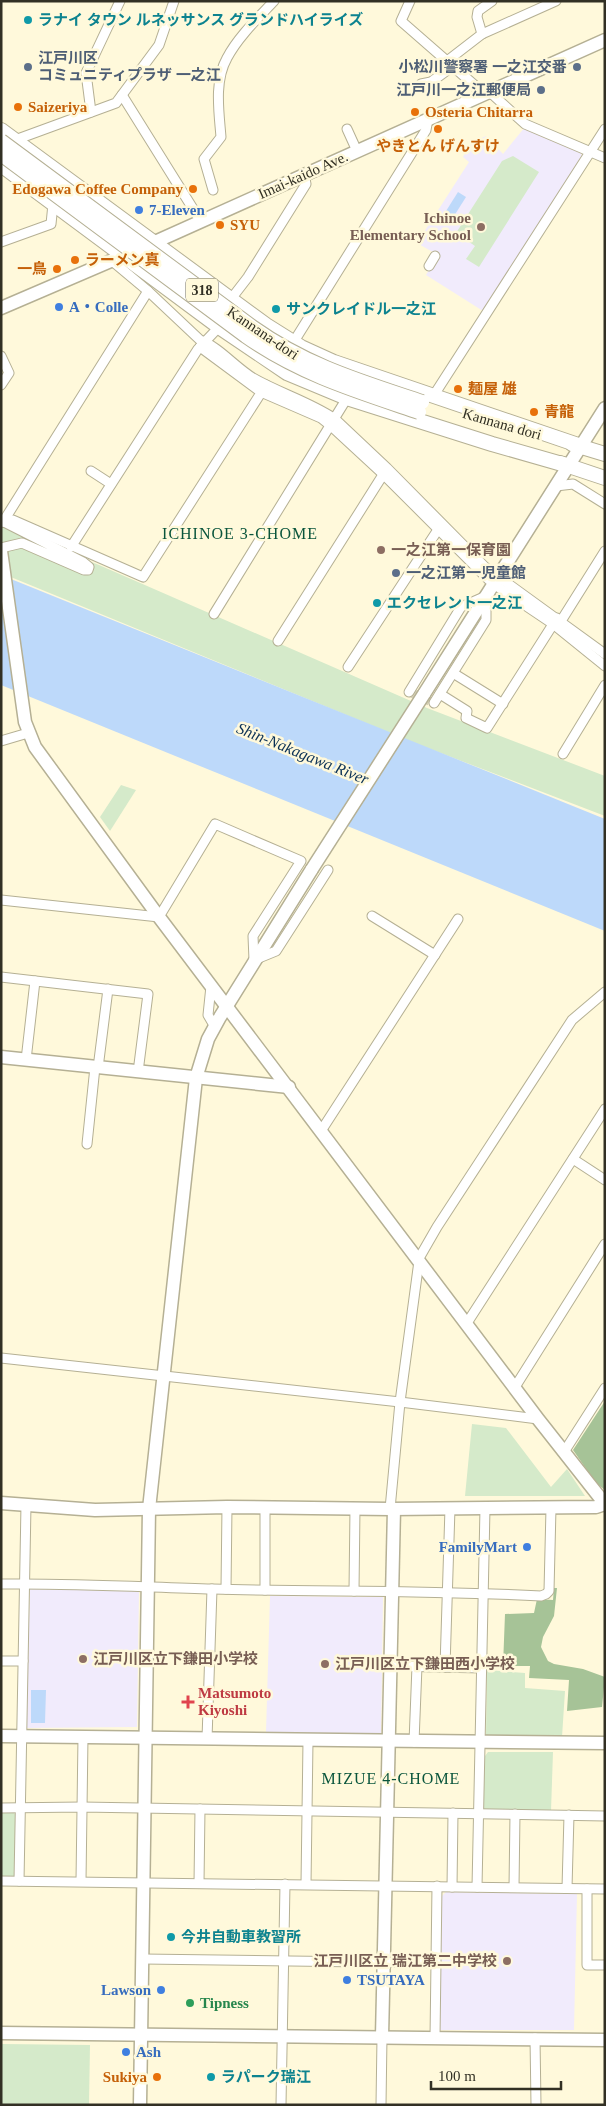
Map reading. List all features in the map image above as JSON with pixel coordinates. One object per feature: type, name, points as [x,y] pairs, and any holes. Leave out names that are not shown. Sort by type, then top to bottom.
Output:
[{"type":"main road","points":[[1,130],[8,141],[155,242],[293,343],[425,403]]},
{"type":"main road","name":"Kannana-dori","points":[[8,141],[244,321],[286,350],[336,374],[425,403]]},
{"type":"main road","name":"Kannana-dori","points":[[1,154],[269,351],[298,368],[333,383],[425,403]]},
{"type":"main road","points":[[1,165],[53,204],[117,258],[251,351],[287,373],[347,398],[492,444],[569,466]]},
{"type":"main road","name":"Kannana dori","points":[[425,403],[581,446]]},
{"type":"main road","name":"318","points":[[425,403],[569,466],[605,478]]},
{"type":"main road","name":"318","points":[[581,446],[605,454]]},
{"type":"street","points":[[91,112],[86,73],[120,1]]},
{"type":"street","points":[[8,141],[116,103],[159,44],[174,1]]},
{"type":"street","points":[[213,190],[204,159],[221,137],[218,109],[220,80],[224,65],[227,58],[253,24],[274,1]]},
{"type":"street","points":[[410,1],[401,21],[480,90],[494,96],[525,124],[605,158]]},
{"type":"street","points":[[482,34],[477,17],[478,11],[492,1]]},
{"type":"street","points":[[421,84],[431,82],[482,34],[556,1]]},
{"type":"street","name":"Imai-kaido Ave.","points":[[1,308],[155,242],[200,220],[605,40]]},
{"type":"street","points":[[122,95],[200,220]]},
{"type":"street","points":[[293,343],[426,130],[428,119]]},
{"type":"street","points":[[425,403],[605,128]]},
{"type":"street","points":[[347,129],[357,151]]},
{"type":"street","points":[[231,299],[248,277],[306,184],[304,174]]},
{"type":"street","points":[[1,242],[51,224],[53,204]]},
{"type":"street","points":[[429,266],[436,256]]},
{"type":"street","points":[[117,258],[203,344],[233,364],[264,389],[326,413],[333,423],[386,471],[416,508],[441,526],[495,582],[605,654]]},
{"type":"street","points":[[2,521],[148,290]]},
{"type":"street","points":[[71,547],[203,344],[219,327]]},
{"type":"street","points":[[1,356],[9,373],[1,385]]},
{"type":"street","points":[[2,521],[13,520],[142,578],[264,389]]},
{"type":"street","points":[[214,614],[347,398]]},
{"type":"street","points":[[140,2105],[150,1509],[196,1078],[208,1039],[254,960],[605,408]]},
{"type":"street","points":[[91,471],[111,484]]},
{"type":"street","points":[[278,641],[386,471]]},
{"type":"street","points":[[556,486],[573,484],[605,504]]},
{"type":"street","points":[[1,1504],[95,1510],[227,1507],[392,1509],[596,1508],[605,1504],[538,1419],[226,1006],[42,758],[27,728],[2,552],[22,543],[84,570],[88,570],[89,567],[83,562],[2,521]]},
{"type":"street","points":[[348,667],[441,526]]},
{"type":"street","points":[[440,694],[467,711],[466,718],[487,728],[605,552]]},
{"type":"street","points":[[434,703],[486,620],[486,596]]},
{"type":"street","points":[[408,692],[462,607],[486,596]]},
{"type":"street","points":[[557,621],[605,666]]},
{"type":"street","points":[[453,673],[502,704]]},
{"type":"street","points":[[563,754],[605,685]]},
{"type":"street","points":[[1,741],[27,728]]},
{"type":"street","points":[[159,917],[215,824],[301,862],[254,936],[254,960]]},
{"type":"street","points":[[254,960],[276,951],[328,870]]},
{"type":"street","points":[[1,900],[159,917]]},
{"type":"street","points":[[372,916],[435,955]]},
{"type":"street","points":[[322,1131],[458,919]]},
{"type":"street","points":[[1,977],[148,994],[138,1072]]},
{"type":"street","points":[[26,1060],[34,981]]},
{"type":"street","points":[[211,986],[208,1015],[214,1027]]},
{"type":"street","points":[[87,1144],[108,989]]},
{"type":"street","points":[[381,2105],[391,1666],[392,1509],[400,1402],[418,1260],[437,1227],[572,1020],[605,992]]},
{"type":"street","points":[[1,1057],[289,1087]]},
{"type":"street","points":[[467,1323],[605,1109]]},
{"type":"street","points":[[573,1159],[605,1180]]},
{"type":"street","points":[[515,1387],[605,1244]]},
{"type":"street","points":[[1,1358],[538,1419]]},
{"type":"street","points":[[564,1452],[605,1388]]},
{"type":"street","points":[[19,1881],[26,1505]]},
{"type":"street","points":[[226,1589],[227,1507]]},
{"type":"street","points":[[265,1508],[265,1590]]},
{"type":"street","points":[[354,1591],[355,1508]]},
{"type":"street","points":[[445,1667],[450,1508]]},
{"type":"street","points":[[478,1887],[485,1508]]},
{"type":"street","points":[[1,1584],[447,1592],[541,1596],[549,1590],[551,1508]]},
{"type":"street","points":[[207,1739],[212,1589]]},
{"type":"street","points":[[1,1661],[23,1661]]},
{"type":"street","points":[[391,1666],[482,1668]]},
{"type":"street","points":[[414,1742],[417,1666]]},
{"type":"street","points":[[1,1736],[389,1742],[605,1743]]},
{"type":"street","points":[[81,1881],[83,1737]]},
{"type":"street","points":[[306,1884],[308,1741]]},
{"type":"street","points":[[1,1808],[82,1807],[605,1816]]},
{"type":"street","points":[[199,1883],[200,1809]]},
{"type":"street","points":[[452,1886],[453,1813]]},
{"type":"street","points":[[514,1887],[515,1814]]},
{"type":"street","points":[[567,1888],[569,1815]]},
{"type":"street","points":[[1,1881],[605,1889]]},
{"type":"street","points":[[280,2105],[285,1884]]},
{"type":"street","points":[[435,2038],[437,1886]]},
{"type":"street","points":[[588,1888],[587,1965],[605,1965]]},
{"type":"street","points":[[143,1959],[436,1963]]},
{"type":"street","points":[[1,2032],[605,2040]]},
{"type":"street","points":[[536,2038],[536,2105]]},
{"type":"shaded area","name":"Ichinoe Elementary School","points":[[525,127],[581,153],[582,156],[577,163],[579,165],[548,212],[546,212],[483,311],[426,275],[438,255],[417,243],[469,162],[463,157],[468,147],[473,142],[486,136],[503,154]]},
{"type":"shaded area","name":"江戸川区立下鎌田小学校","points":[[30,1589],[139,1591],[137,1727],[26,1728]]},
{"type":"shaded area","name":"江戸川区立下鎌田西小学校","points":[[270,1596],[383,1597],[381,1735],[266,1732]]},
{"type":"shaded area","name":"江戸川区立 瑞江第二中学校","points":[[446,1892],[577,1894],[574,2030],[440,2030],[437,2026],[442,1896]]},
{"type":"green space","points":[[513,156],[539,172],[479,267],[466,259],[475,246],[456,233],[502,161]]},
{"type":"green space","points":[[1,526],[99,565],[427,708],[605,776],[605,816],[412,742],[1,573]]},
{"type":"green space","points":[[121,785],[136,790],[110,831],[100,817]]},
{"type":"green space","points":[[605,1401],[605,1490],[596,1483],[573,1450]]},
{"type":"green space","points":[[472,1424],[506,1428],[551,1487],[567,1469],[585,1496],[465,1496]]},
{"type":"green space","points":[[554,1588],[557,1588],[554,1616],[543,1637],[541,1647],[548,1661],[554,1664],[583,1669],[605,1677],[602,1707],[567,1711],[569,1680],[529,1678],[530,1666],[503,1666],[505,1614],[534,1613],[537,1599],[553,1600]]},
{"type":"green space","points":[[487,1670],[525,1673],[525,1688],[565,1691],[562,1737],[486,1735]]},
{"type":"green space","points":[[488,1752],[553,1752],[551,1811],[485,1810],[482,1807],[485,1756]]},
{"type":"green space","points":[[1,1812],[13,1812],[16,1815],[15,1875],[13,1878],[1,1877]]},
{"type":"green space","points":[[2,2044],[90,2045],[89,2105],[1,2105]]},
{"type":"water","points":[[458,192],[466,197],[449,224],[441,219]]},
{"type":"water","name":"Shin-Nakagawa River","points":[[1,575],[605,819],[605,931],[1,685]]},
{"type":"water","points":[[31,1690],[46,1690],[45,1723],[31,1723]]},
{"type":"tunnel","points":[[409,692],[434,703]]},
{"type":"place","name":"ラナイ タウン ルネッサンス グランドハイライズ","points":[[28,20]]},
{"type":"place","name":"江戸川区 コミュニティプラザ 一之江","points":[[28,67]]},
{"type":"place","name":"小松川警察署 一之江交番","points":[[577,67]]},
{"type":"place","name":"江戸川一之江郵便局","points":[[541,90]]},
{"type":"place","name":"Saizeriya","points":[[18,107]]},
{"type":"place","name":"Osteria Chitarra","points":[[415,112]]},
{"type":"place","name":"やきとん げんすけ","points":[[438,129]]},
{"type":"place","name":"Edogawa Coffee Company","points":[[193,189]]},
{"type":"place","name":"7-Eleven","points":[[139,210]]},
{"type":"place","name":"SYU","points":[[220,225]]},
{"type":"place","name":"Ichinoe Elementary School","points":[[481,227]]},
{"type":"place","name":"ラーメン真","points":[[75,260]]},
{"type":"place","name":"一鳥","points":[[57,269]]},
{"type":"place","name":"A・Colle","points":[[59,307]]},
{"type":"place","name":"サンクレイドル一之江","points":[[276,309]]},
{"type":"place","name":"麺屋 雄","points":[[458,389]]},
{"type":"place","name":"青龍","points":[[534,412]]},
{"type":"place","name":"一之江第一保育園","points":[[381,550]]},
{"type":"place","name":"一之江第一児童館","points":[[396,573]]},
{"type":"place","name":"エクセレント一之江","points":[[377,603]]},
{"type":"place","name":"FamilyMart","points":[[527,1547]]},
{"type":"place","name":"江戸川区立下鎌田小学校","points":[[83,1659]]},
{"type":"place","name":"江戸川区立下鎌田西小学校","points":[[325,1664]]},
{"type":"place","name":"Matsumoto Kiyoshi","points":[[188,1702]]},
{"type":"place","name":"今井自動車教習所","points":[[171,1937]]},
{"type":"place","name":"江戸川区立 瑞江第二中学校","points":[[507,1961]]},
{"type":"place","name":"TSUTAYA","points":[[347,1980]]},
{"type":"place","name":"Lawson","points":[[161,1990]]},
{"type":"place","name":"Tipness","points":[[190,2003]]},
{"type":"place","name":"Ash","points":[[126,2052]]},
{"type":"place","name":"Sukiya","points":[[157,2077]]},
{"type":"place","name":"ラパーク瑞江","points":[[211,2077]]},
{"type":"district","name":"ICHINOE 3-CHOME","points":[[240,533]]},
{"type":"district","name":"MIZUE 4-CHOME","points":[[391,1778]]}]
